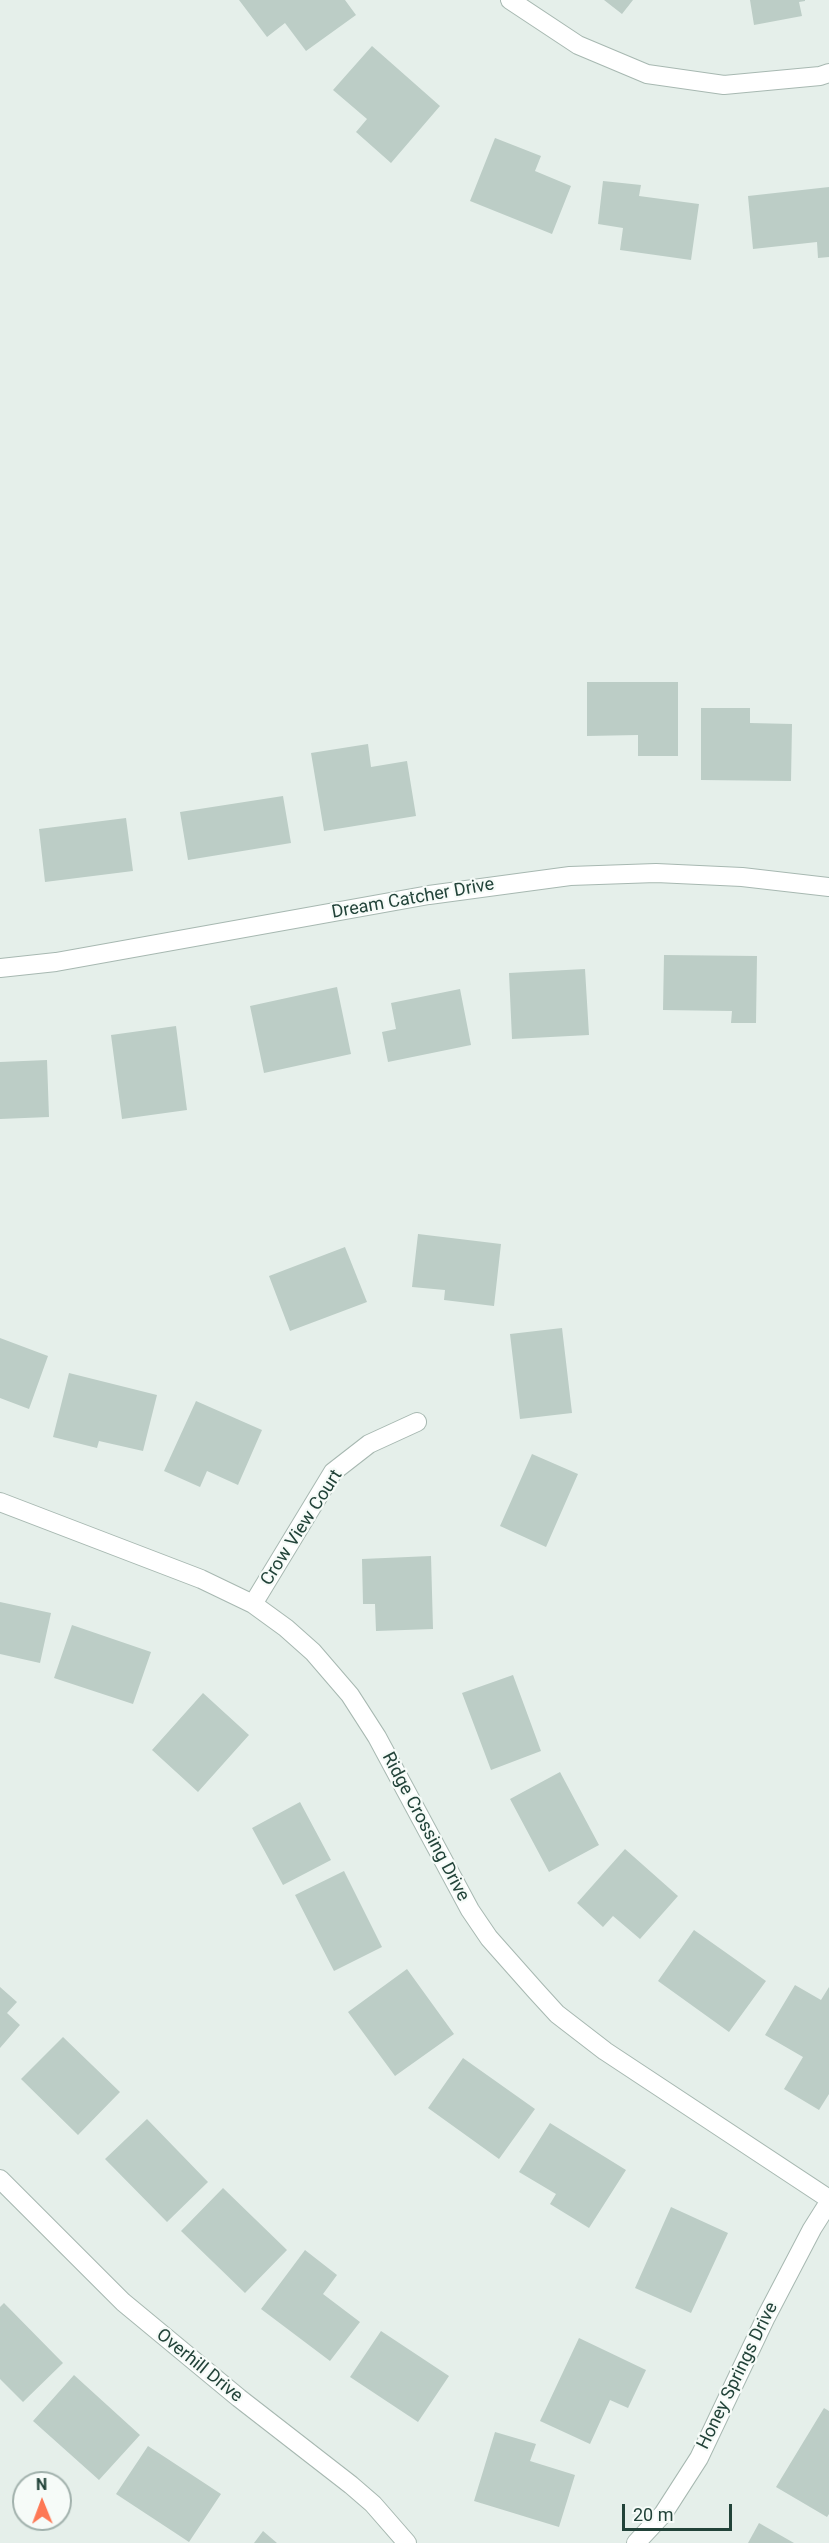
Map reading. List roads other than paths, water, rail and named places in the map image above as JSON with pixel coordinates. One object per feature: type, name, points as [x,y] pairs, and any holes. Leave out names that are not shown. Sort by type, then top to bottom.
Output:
[{"type":"street","points":[[510,0],[578,45],[647,74],[724,85],[829,74]]},
{"type":"street","name":"Dream Catcher Drive","points":[[0,968],[56,962],[429,895],[570,876],[656,873],[742,876],[829,887]]},
{"type":"street","name":"Crow View Court","points":[[253,1605],[333,1472],[369,1444],[417,1422]]},
{"type":"street","name":"Ridge Crossing Drive","points":[[0,1502],[201,1579],[253,1605],[286,1628],[313,1653],[350,1695],[377,1737],[470,1910],[489,1938],[557,2014],[605,2051],[829,2200]]},
{"type":"street","name":"Overhill Drive","points":[[0,2179],[138,2315],[239,2398],[351,2484],[373,2504],[407,2543]]},
{"type":"street","name":"Honey Springs Drive","points":[[636,2543],[663,2514],[699,2458],[766,2317],[829,2200]]}]
